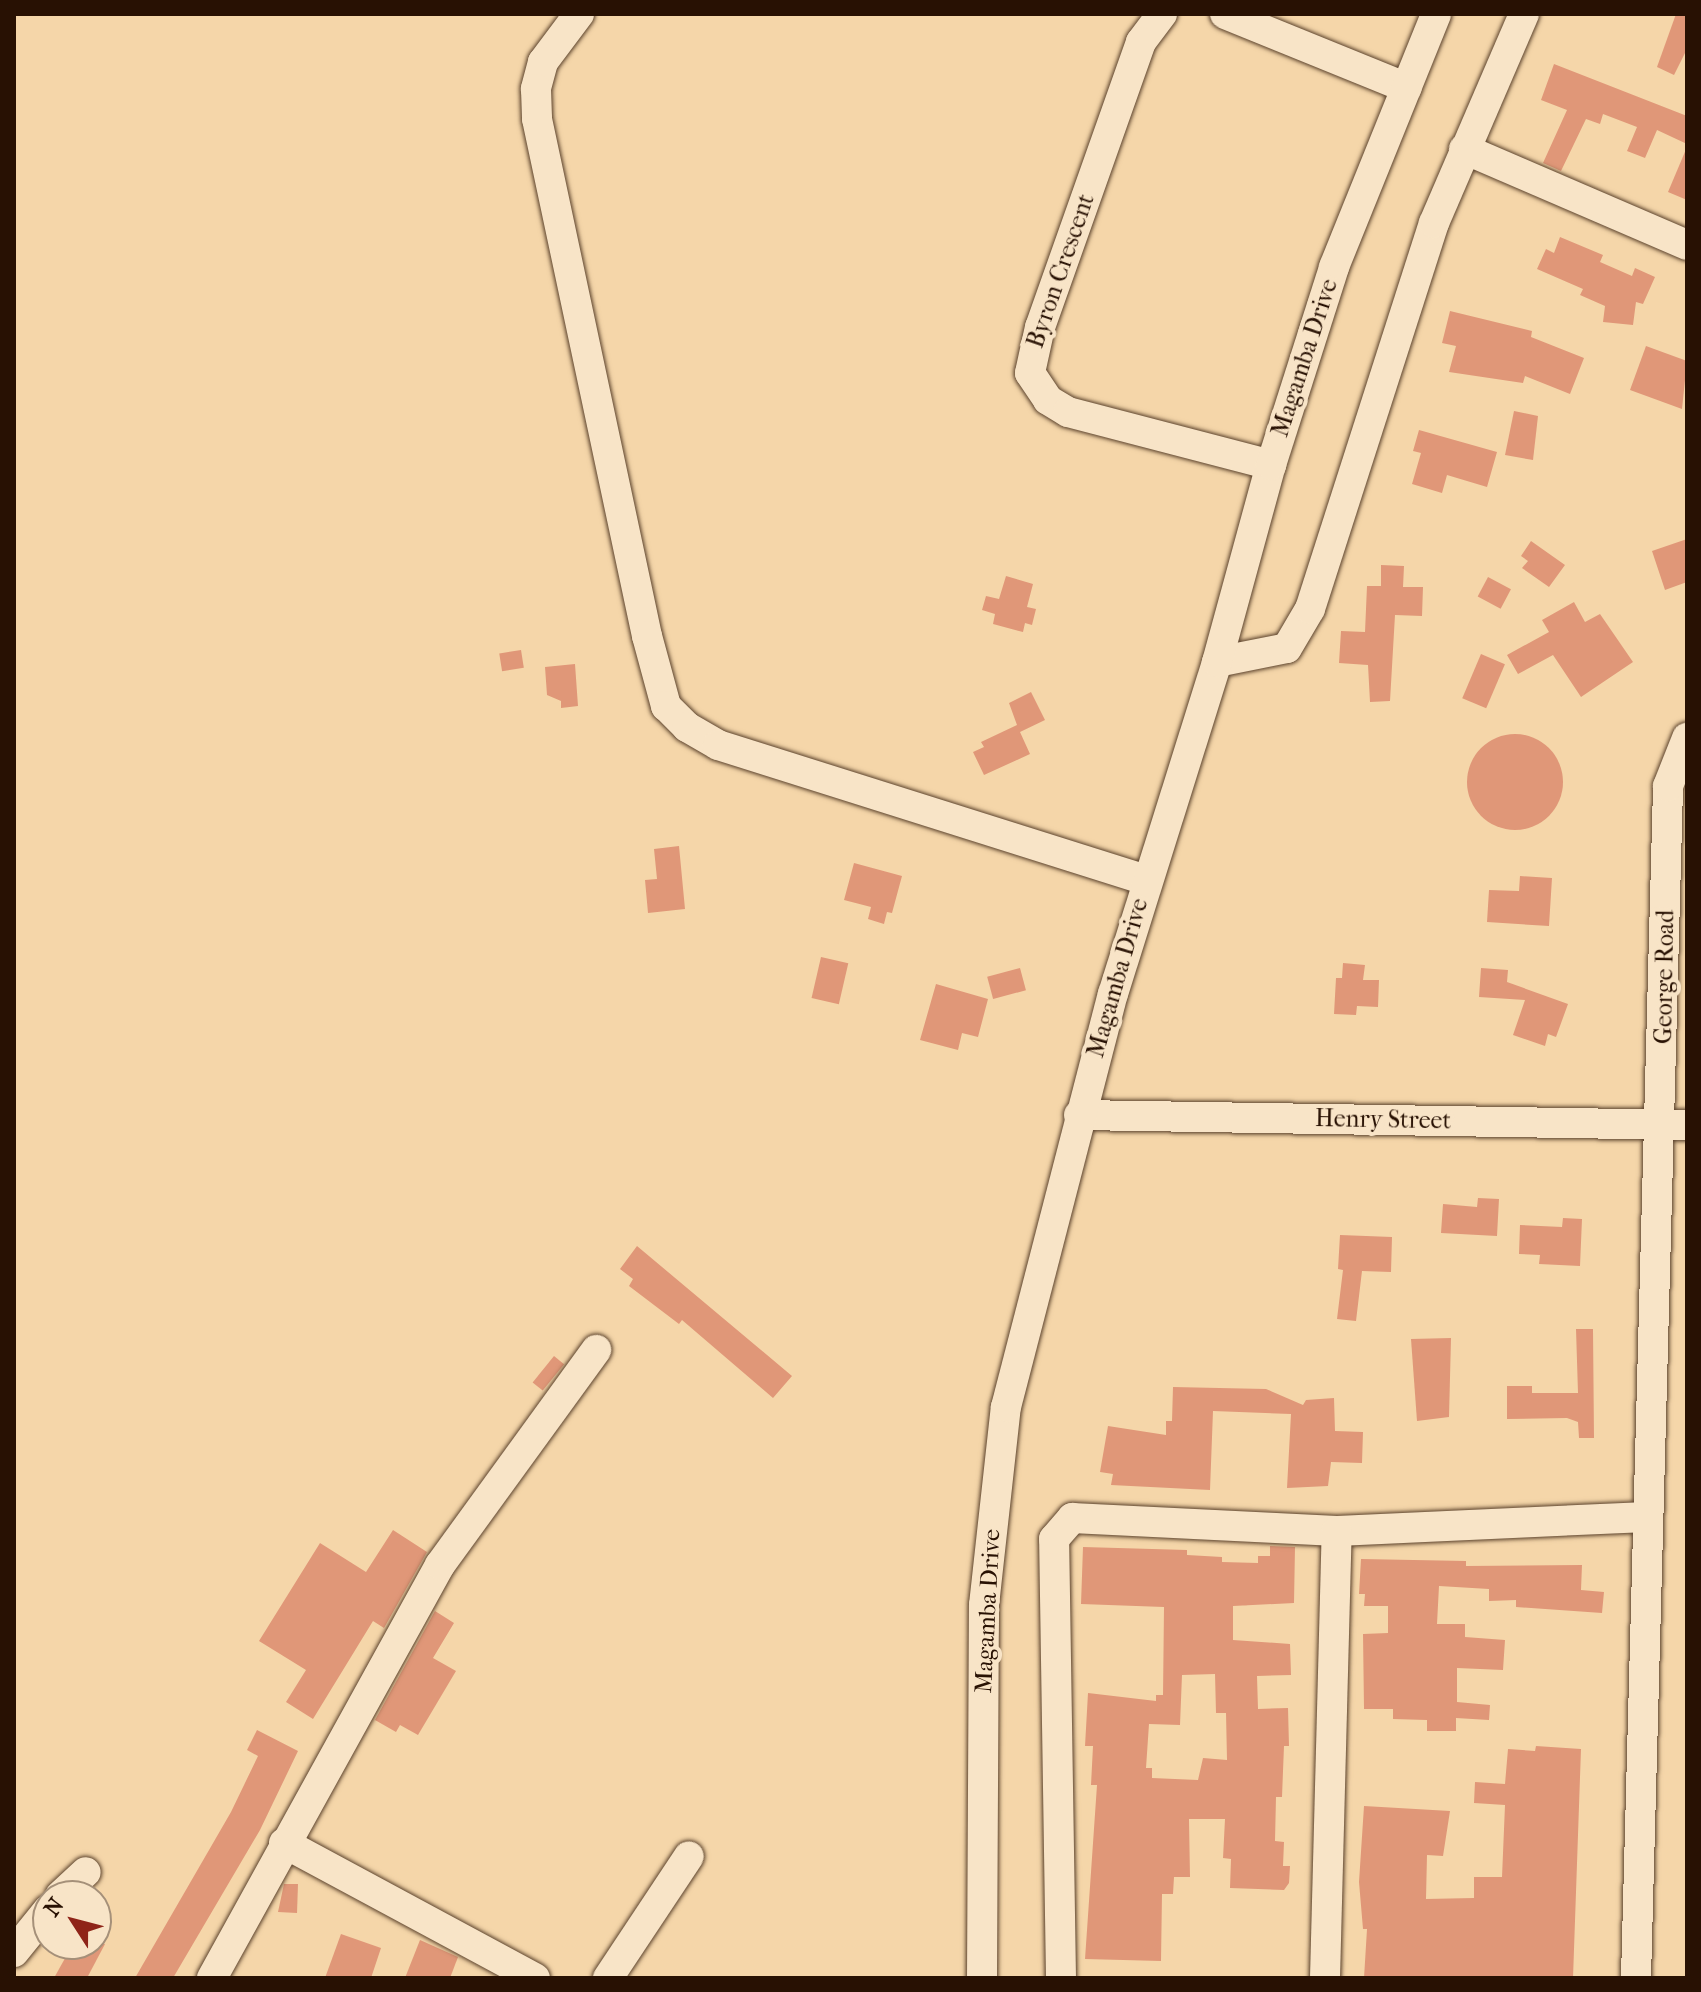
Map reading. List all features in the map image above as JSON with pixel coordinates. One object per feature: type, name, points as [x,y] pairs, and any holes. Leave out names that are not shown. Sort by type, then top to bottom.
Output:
[{"type":"street","points":[[579,14],[543,62],[536,89],[537,119],[647,636],[666,706],[687,727],[718,745],[1147,880]]},
{"type":"street","name":"Byron Crescent","points":[[1162,14],[1141,42],[1040,327],[1030,373],[1048,400],[1068,412],[1271,465]]},
{"type":"street","points":[[1225,14],[1407,88]]},
{"type":"street","name":"Magamba Drive","points":[[982,1978],[984,1605],[1006,1407],[1079,1115],[1147,880],[1217,662],[1271,465],[1334,267],[1436,14]]},
{"type":"street","points":[[1217,662],[1287,648],[1306,619],[1416,275],[1464,149],[1524,14]]},
{"type":"street","points":[[1464,149],[1687,245]]},
{"type":"street","name":"George Road","points":[[1636,1978],[1647,1517],[1675,1124],[1668,786],[1687,738]]},
{"type":"street","name":"Henry Street","points":[[1079,1115],[1675,1124]]},
{"type":"street","points":[[212,1978],[440,1565],[596,1350]]},
{"type":"street","points":[[1061,1978],[1054,1539],[1072,1518],[1337,1531],[1647,1517]]},
{"type":"street","points":[[1325,1978],[1337,1531]]},
{"type":"street","points":[[284,1843],[535,1978]]},
{"type":"street","points":[[608,1978],[689,1856]]},
{"type":"street","points":[[77,1880],[86,1872]]},
{"type":"street","points":[[14,1952],[32,1930]]},
{"type":"building","points":[[1676,14],[1687,14],[1687,49],[1674,75],[1657,67]]},
{"type":"building","points":[[1554,64],[1687,116],[1687,144],[1657,130],[1645,158],[1627,151],[1637,127],[1603,114],[1600,124],[1586,119],[1561,171],[1543,163],[1567,110],[1541,100]]},
{"type":"building","points":[[1687,147],[1687,200],[1668,192]]},
{"type":"building","points":[[1560,237],[1603,255],[1600,262],[1632,276],[1635,268],[1655,277],[1643,304],[1636,302],[1633,325],[1603,322],[1605,306],[1580,295],[1583,289],[1537,269],[1546,249],[1554,253]]},
{"type":"building","points":[[1450,311],[1532,331],[1531,337],[1584,358],[1570,394],[1525,376],[1523,383],[1449,372],[1456,346],[1442,343]]},
{"type":"building","points":[[1646,346],[1687,361],[1682,409],[1630,390]]},
{"type":"building","points":[[1514,411],[1538,416],[1533,460],[1505,455]]},
{"type":"building","points":[[1419,430],[1497,452],[1487,487],[1447,475],[1442,493],[1412,484],[1421,453],[1413,451]]},
{"type":"building","points":[[1687,539],[1687,582],[1665,590],[1652,551]]},
{"type":"building","points":[[1531,541],[1565,565],[1549,587],[1522,568],[1528,561],[1521,556]]},
{"type":"building","points":[[1381,565],[1404,566],[1403,587],[1423,587],[1422,616],[1395,615],[1390,701],[1370,702],[1368,665],[1339,663],[1341,631],[1365,632],[1367,586],[1381,586]]},
{"type":"building","points":[[1006,576],[1033,584],[1027,607],[1036,609],[1032,625],[1025,623],[1023,632],[993,624],[995,614],[982,610],[986,596],[999,599]]},
{"type":"building","points":[[1488,577],[1511,589],[1501,609],[1478,596]]},
{"type":"building","points":[[1574,602],[1585,622],[1600,614],[1633,662],[1581,697],[1553,655],[1518,674],[1507,655],[1549,632],[1542,620]]},
{"type":"building","points":[[521,650],[524,668],[502,671],[499,653]]},
{"type":"building","points":[[1481,654],[1505,664],[1486,708],[1462,698]]},
{"type":"building","points":[[575,664],[578,706],[561,708],[561,701],[547,695],[545,667]]},
{"type":"building","points":[[1031,692],[1045,720],[1020,732],[1030,754],[984,775],[973,752],[984,747],[981,742],[1017,725],[1009,703]]},
{"type":"building","points":[[1515,734],[1533,737],[1549,748],[1560,764],[1563,782],[1560,800],[1549,816],[1533,827],[1515,830],[1497,827],[1481,816],[1470,800],[1467,782],[1470,764],[1481,748],[1497,737]]},
{"type":"building","points":[[679,846],[685,909],[648,913],[645,880],[657,879],[654,849]]},
{"type":"building","points":[[854,863],[902,876],[892,913],[887,912],[884,924],[868,919],[871,907],[844,900]]},
{"type":"building","points":[[1520,876],[1552,878],[1549,926],[1487,922],[1489,890],[1519,891]]},
{"type":"building","points":[[821,957],[848,963],[839,1004],[812,998]]},
{"type":"building","points":[[1343,963],[1365,965],[1363,980],[1379,980],[1378,1007],[1357,1006],[1356,1015],[1334,1014],[1336,978],[1342,978]]},
{"type":"building","points":[[1020,968],[1026,990],[993,999],[987,977]]},
{"type":"building","points":[[1481,968],[1508,970],[1507,982],[1568,1004],[1556,1037],[1548,1034],[1545,1046],[1513,1035],[1525,1000],[1479,997]]},
{"type":"building","points":[[936,984],[988,999],[978,1037],[962,1033],[958,1050],[920,1040]]},
{"type":"building","points":[[1478,1198],[1499,1199],[1497,1236],[1441,1233],[1443,1204],[1477,1207]]},
{"type":"building","points":[[1563,1218],[1582,1219],[1580,1266],[1539,1264],[1540,1255],[1519,1254],[1520,1225],[1562,1227]]},
{"type":"building","points":[[1340,1235],[1392,1237],[1391,1272],[1362,1271],[1356,1321],[1337,1319],[1343,1270],[1338,1269]]},
{"type":"building","points":[[637,1246],[792,1376],[773,1398],[682,1320],[679,1324],[629,1286],[633,1279],[620,1269]]},
{"type":"building","points":[[1576,1329],[1593,1329],[1594,1438],[1579,1438],[1578,1422],[1567,1418],[1507,1419],[1507,1386],[1532,1386],[1532,1393],[1578,1393]]},
{"type":"building","points":[[1451,1338],[1449,1417],[1417,1421],[1411,1339]]},
{"type":"building","points":[[554,1356],[564,1364],[543,1391],[533,1382]]},
{"type":"building","points":[[1173,1387],[1266,1389],[1303,1405],[1306,1400],[1334,1398],[1335,1431],[1363,1432],[1362,1463],[1331,1462],[1328,1486],[1287,1488],[1291,1414],[1213,1411],[1210,1490],[1111,1485],[1113,1474],[1100,1472],[1108,1426],[1166,1435],[1166,1421],[1172,1421]]},
{"type":"building","points":[[393,1530],[427,1552],[384,1628],[373,1621],[313,1719],[286,1702],[306,1670],[259,1641],[320,1543],[366,1572]]},
{"type":"building","points":[[1270,1546],[1295,1547],[1294,1603],[1233,1606],[1233,1640],[1290,1644],[1291,1675],[1257,1676],[1258,1709],[1288,1708],[1289,1746],[1284,1746],[1282,1797],[1276,1797],[1275,1841],[1284,1842],[1283,1866],[1290,1866],[1289,1883],[1284,1890],[1230,1888],[1231,1859],[1223,1858],[1225,1819],[1189,1819],[1190,1877],[1174,1877],[1173,1894],[1162,1894],[1161,1961],[1085,1959],[1097,1785],[1091,1785],[1093,1746],[1085,1746],[1088,1693],[1156,1701],[1156,1695],[1163,1695],[1164,1607],[1081,1604],[1083,1547],[1187,1550],[1187,1555],[1222,1557],[1222,1562],[1258,1563],[1258,1556],[1270,1556]],"holes":[[[1215,1674],[1216,1713],[1226,1713],[1227,1760],[1203,1758],[1198,1780],[1152,1778],[1152,1768],[1146,1768],[1149,1724],[1180,1725],[1182,1675]]]},
{"type":"building","points":[[1361,1559],[1466,1561],[1466,1566],[1582,1565],[1581,1590],[1604,1592],[1602,1613],[1516,1607],[1516,1600],[1489,1601],[1489,1589],[1439,1586],[1437,1624],[1465,1624],[1465,1637],[1505,1640],[1503,1670],[1457,1668],[1457,1702],[1490,1705],[1489,1720],[1456,1718],[1456,1731],[1427,1731],[1427,1720],[1393,1719],[1393,1709],[1364,1709],[1363,1634],[1388,1633],[1388,1606],[1364,1606],[1365,1594],[1359,1594]]},
{"type":"building","points":[[435,1611],[454,1623],[433,1658],[456,1671],[418,1735],[400,1725],[396,1732],[375,1720]]},
{"type":"building","points":[[257,1730],[298,1751],[260,1830],[173,1978],[135,1978],[231,1812],[258,1756],[247,1750]]},
{"type":"building","points":[[1536,1746],[1581,1749],[1573,1978],[1364,1978],[1367,1929],[1363,1929],[1359,1882],[1364,1806],[1450,1811],[1443,1856],[1427,1855],[1426,1899],[1474,1898],[1474,1877],[1502,1877],[1505,1805],[1474,1803],[1475,1782],[1505,1784],[1508,1749],[1535,1751]]},
{"type":"building","points":[[284,1884],[298,1884],[297,1913],[278,1912]]},
{"type":"building","points":[[341,1934],[381,1948],[371,1978],[325,1978]]},
{"type":"building","points":[[420,1940],[458,1957],[450,1978],[405,1978]]},
{"type":"building","points":[[64,1960],[97,1960],[87,1978],[54,1978]]}]
